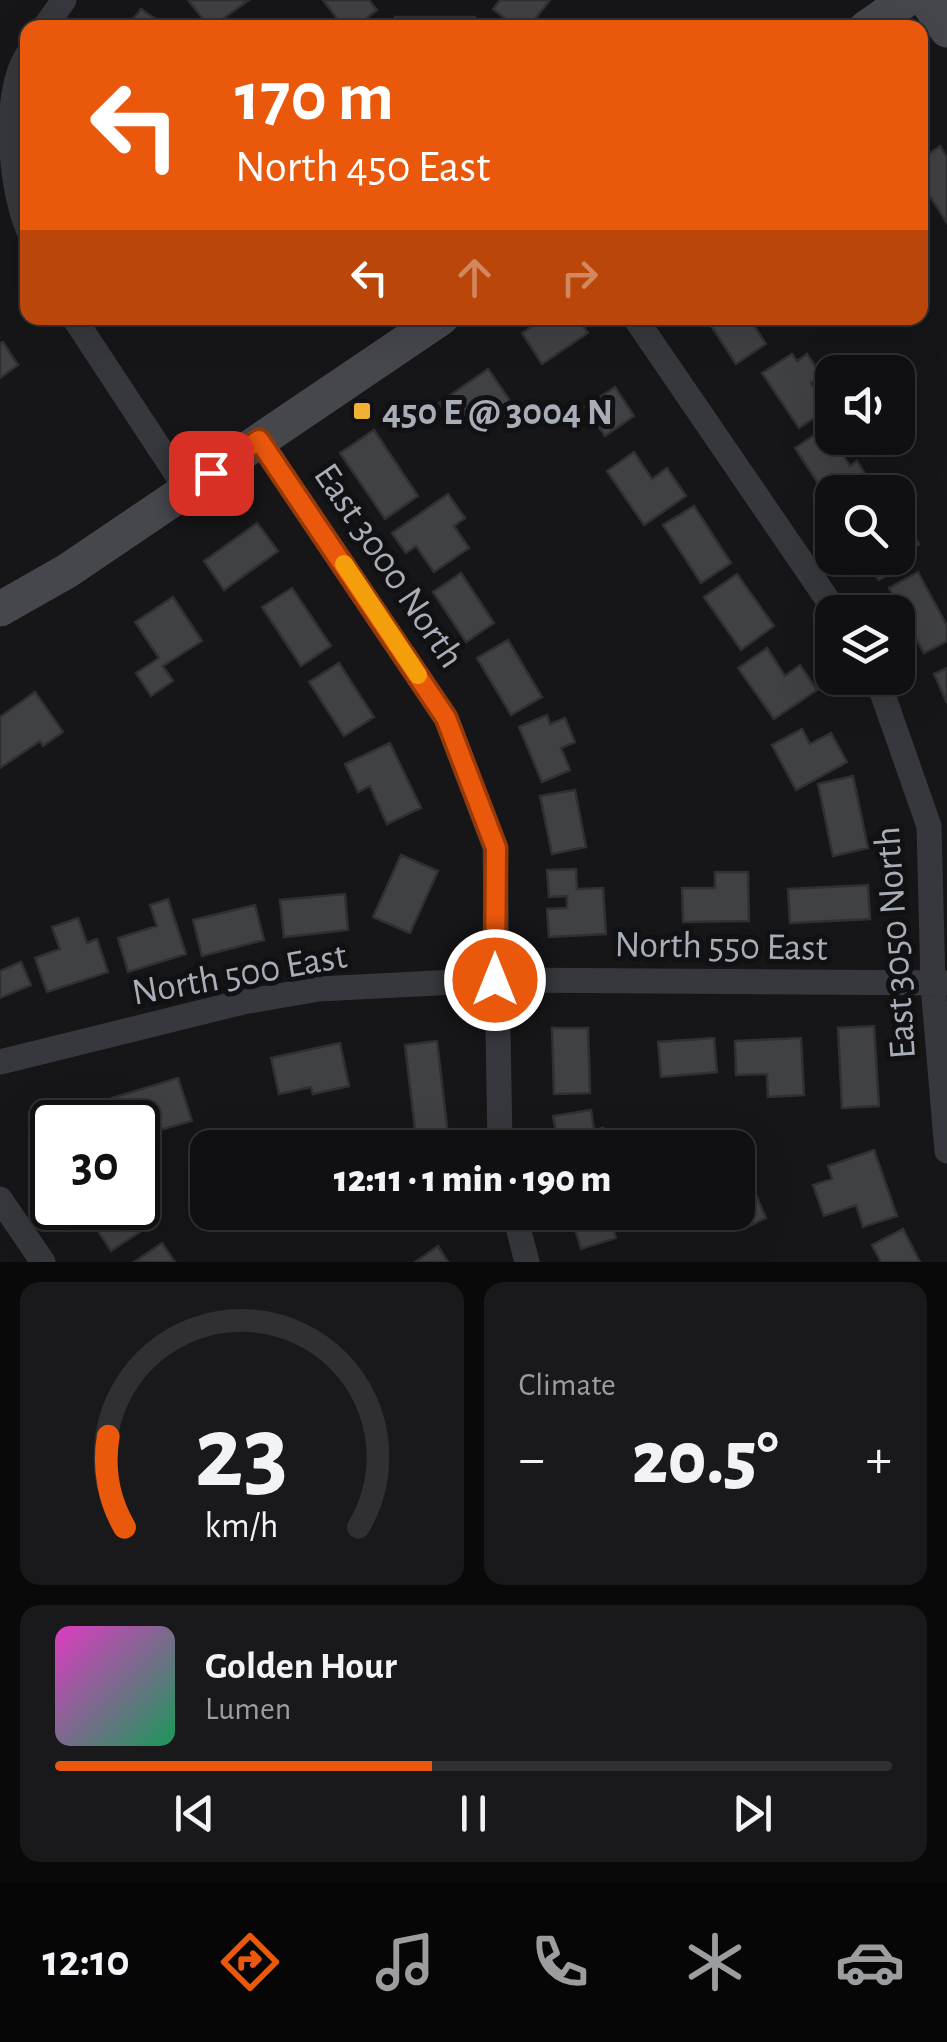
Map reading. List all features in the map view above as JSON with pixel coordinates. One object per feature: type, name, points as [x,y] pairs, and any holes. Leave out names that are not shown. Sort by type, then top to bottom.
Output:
[{"type":"main road","points":[[877,20],[906,0]]},
{"type":"main road","points":[[926,0],[947,30]]},
{"type":"main road","points":[[0,608],[66,572],[431,325]]},
{"type":"street","points":[[20,75],[13,109],[13,166],[20,195]]},
{"type":"street","points":[[79,325],[187,490]]},
{"type":"street","points":[[640,325],[824,595]]},
{"type":"street","name":"East 3000 North","points":[[259,440],[446,718],[496,848],[499,1130]]},
{"type":"street","name":"East 3050 North","points":[[883,695],[929,826],[947,1151]]},
{"type":"street","name":"North 550 East","points":[[495,980],[940,984]]},
{"type":"street","name":"North 500 East","points":[[0,1062],[319,989],[495,980]]},
{"type":"street","points":[[0,1200],[43,1262]]},
{"type":"street","points":[[519,1230],[527,1262]]},
{"type":"building","points":[[188,0],[249,0],[221,20],[204,20]]},
{"type":"building","points":[[323,0],[369,0],[377,10],[364,20],[338,20]]},
{"type":"building","points":[[500,0],[550,0],[534,20],[507,20],[493,9]]},
{"type":"building","points":[[141,9],[157,20],[132,20]]},
{"type":"building","points":[[395,17],[475,17],[475,20]]},
{"type":"building","points":[[940,146],[947,157],[947,223],[928,193],[928,154]]},
{"type":"building","points":[[534,325],[582,325],[588,333],[542,364],[522,333]]},
{"type":"building","points":[[711,325],[754,325],[766,344],[736,364]]},
{"type":"building","points":[[0,343],[18,365],[0,378]]},
{"type":"building","points":[[792,354],[797,361],[807,354],[815,366],[815,380],[811,383],[815,389],[815,418],[799,428],[762,373]]},
{"type":"building","points":[[488,369],[515,408],[494,423],[487,413],[477,420],[473,414],[455,426],[439,403]]},
{"type":"building","points":[[615,387],[634,416],[605,436],[585,407]]},
{"type":"building","points":[[374,430],[418,496],[385,519],[340,453]]},
{"type":"building","points":[[815,435],[815,455],[843,455],[850,466],[857,461],[866,475],[815,475],[815,478],[795,448]]},
{"type":"building","points":[[634,452],[652,479],[667,468],[686,496],[644,525],[607,471]]},
{"type":"building","points":[[448,494],[465,518],[454,526],[469,548],[434,572],[416,546],[406,553],[392,533]]},
{"type":"building","points":[[694,506],[731,563],[701,583],[663,525]]},
{"type":"building","points":[[257,523],[278,551],[224,590],[204,561]]},
{"type":"building","points":[[918,572],[947,626],[947,641],[924,653],[915,636],[915,595],[893,595],[889,588]]},
{"type":"building","points":[[461,573],[494,623],[466,642],[433,592]]},
{"type":"building","points":[[737,574],[774,626],[741,650],[704,597]]},
{"type":"building","points":[[292,588],[331,646],[301,666],[262,607]]},
{"type":"building","points":[[173,597],[202,641],[163,666],[173,681],[151,696],[136,673],[159,658],[135,622]]},
{"type":"building","points":[[508,640],[542,697],[511,715],[477,658]]},
{"type":"building","points":[[767,648],[785,676],[800,665],[815,691],[774,719],[738,668]]},
{"type":"building","points":[[339,663],[374,717],[344,736],[309,682]]},
{"type":"building","points":[[947,668],[947,703],[934,674]]},
{"type":"building","points":[[35,692],[63,732],[43,746],[40,741],[0,768],[0,717]]},
{"type":"building","points":[[547,715],[550,724],[565,718],[575,742],[561,748],[570,770],[542,782],[519,727]]},
{"type":"building","points":[[802,729],[810,744],[831,733],[847,762],[796,790],[772,745]]},
{"type":"building","points":[[390,743],[421,808],[387,824],[370,786],[358,792],[345,764]]},
{"type":"building","points":[[853,776],[868,848],[833,856],[818,784]]},
{"type":"building","points":[[575,790],[586,847],[552,854],[540,796]]},
{"type":"building","points":[[401,855],[438,871],[410,933],[373,917]]},
{"type":"building","points":[[576,869],[577,889],[603,888],[606,934],[549,937],[547,909],[567,908],[567,896],[549,897],[547,870]]},
{"type":"building","points":[[715,872],[748,872],[749,921],[683,922],[682,888],[715,888]]},
{"type":"building","points":[[868,885],[870,919],[790,923],[788,889]]},
{"type":"building","points":[[345,894],[348,930],[284,937],[280,900]]},
{"type":"building","points":[[168,899],[186,954],[128,972],[118,938],[157,926],[150,905]]},
{"type":"building","points":[[255,905],[264,940],[202,956],[193,920]]},
{"type":"building","points":[[78,918],[87,943],[97,939],[108,972],[47,992],[35,958],[60,949],[52,927]]},
{"type":"building","points":[[21,962],[31,985],[0,998],[0,971]]},
{"type":"building","points":[[874,1026],[879,1106],[842,1108],[838,1028]]},
{"type":"building","points":[[552,1028],[588,1028],[590,1093],[554,1094]]},
{"type":"building","points":[[714,1038],[717,1072],[661,1077],[658,1042]]},
{"type":"building","points":[[801,1038],[804,1095],[768,1097],[767,1074],[736,1075],[735,1041]]},
{"type":"building","points":[[437,1041],[447,1130],[415,1130],[405,1045]]},
{"type":"building","points":[[340,1043],[349,1086],[313,1094],[311,1087],[279,1094],[271,1058]]},
{"type":"building","points":[[178,1078],[192,1121],[160,1130],[160,1100],[112,1098]]},
{"type":"building","points":[[591,1110],[594,1130],[556,1130],[553,1116]]},
{"type":"building","points":[[874,1150],[897,1216],[863,1227],[856,1205],[824,1216],[813,1185],[832,1179],[828,1166]]},
{"type":"building","points":[[755,1196],[766,1218],[755,1223]]},
{"type":"building","points":[[903,1229],[920,1262],[881,1262],[872,1245]]},
{"type":"building","points":[[97,1230],[139,1230],[140,1232],[111,1251]]},
{"type":"building","points":[[575,1230],[614,1230],[616,1238],[581,1249]]},
{"type":"building","points":[[162,1243],[175,1262],[134,1262]]},
{"type":"building","points":[[438,1246],[448,1262],[415,1262]]},
{"type":"slow traffic","points":[[344,564],[418,675]]},
{"type":"place","name":"450 E @ 3004 N","points":[[362,411]]},
{"type":"route","points":[[211,473],[259,440],[446,718],[496,848],[495,980]]}]
